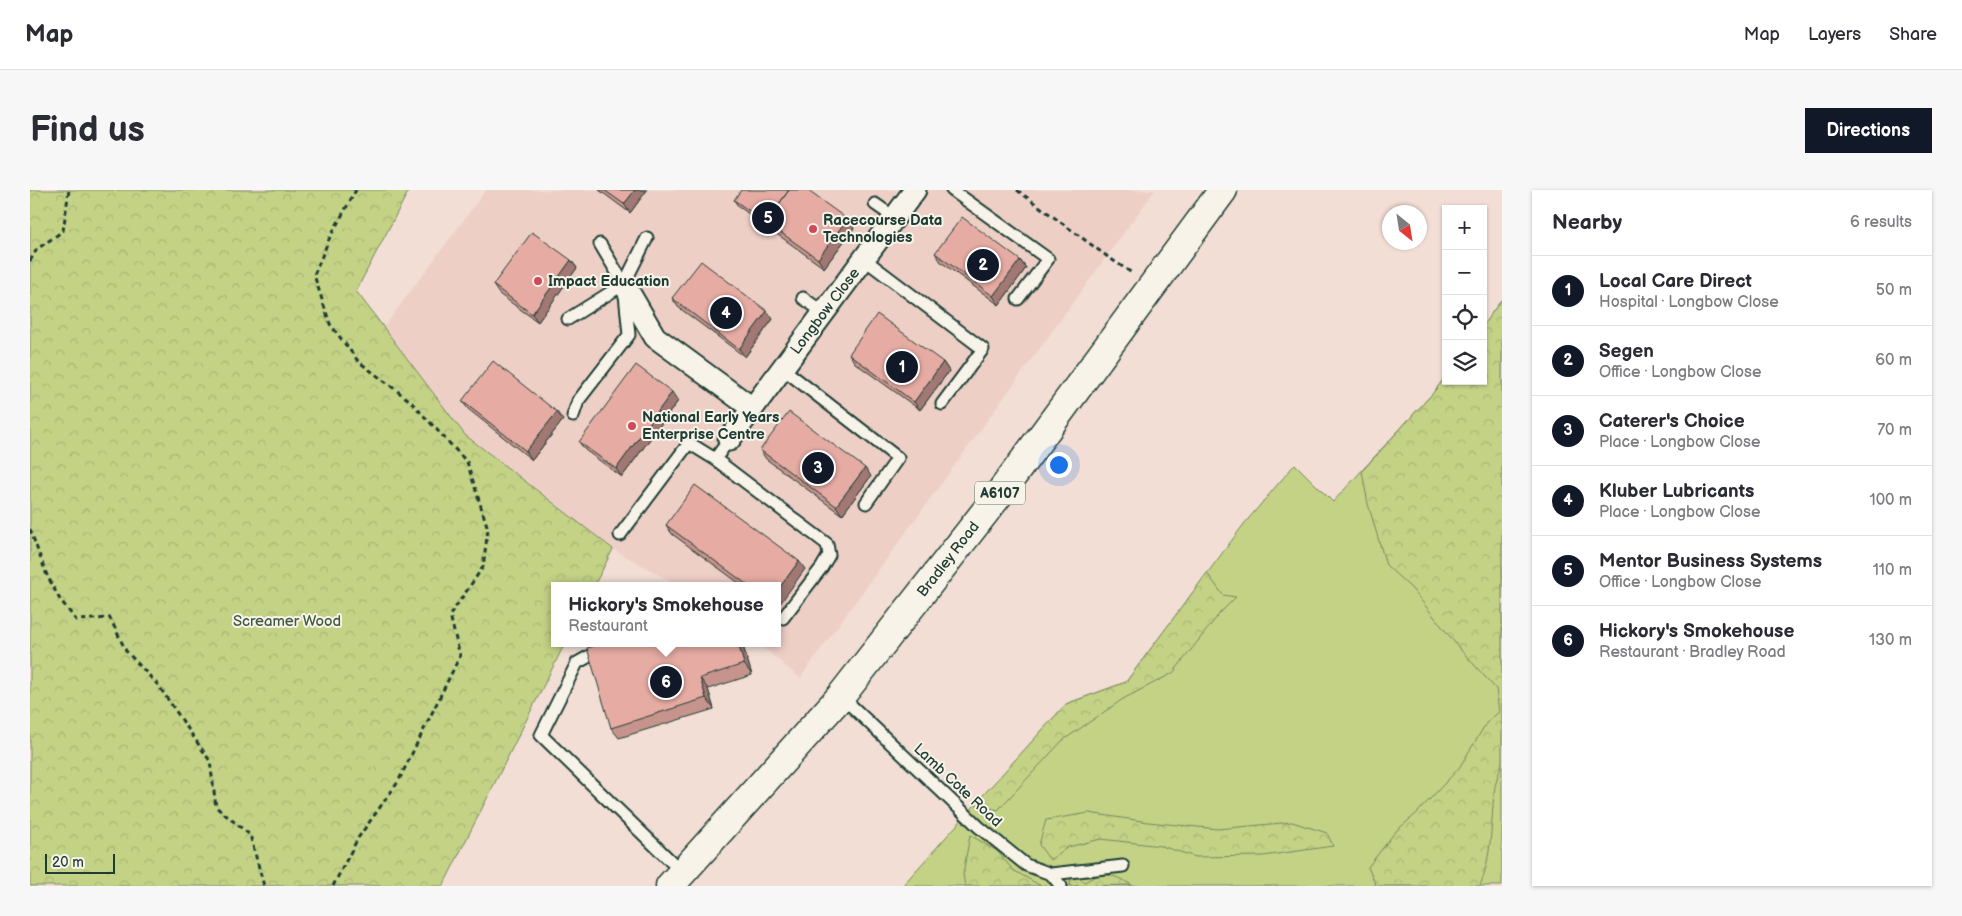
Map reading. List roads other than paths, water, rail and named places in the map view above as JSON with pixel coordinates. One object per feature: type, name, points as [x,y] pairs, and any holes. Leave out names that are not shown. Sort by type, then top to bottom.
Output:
[{"type":"main road","name":"Bradley Road","points":[[676,879],[841,696],[1000,493],[1223,190]]},
{"type":"street","name":"Longbow Close","points":[[729,440],[915,190]]},
{"type":"street","points":[[624,284],[655,337],[752,408]]},
{"type":"lane","points":[[952,190],[1048,259],[1018,299]]},
{"type":"lane","points":[[875,204],[895,218]]},
{"type":"lane","points":[[568,320],[624,284],[647,238]]},
{"type":"lane","points":[[573,416],[578,401],[630,335],[624,284],[600,244]]},
{"type":"lane","points":[[864,259],[983,349],[942,404]]},
{"type":"lane","points":[[803,298],[824,313]]},
{"type":"lane","points":[[782,368],[898,458],[866,503]]},
{"type":"lane","points":[[715,459],[729,440]]},
{"type":"lane","points":[[620,535],[689,443],[715,459],[827,544],[829,555],[822,567],[783,618]]},
{"type":"lane","points":[[605,647],[577,663],[541,735],[676,879]]},
{"type":"lane","name":"Lamb Cote Road","points":[[841,696],[979,827],[1026,865],[1051,874]]},
{"type":"lane","points":[[1051,874],[1123,866]]},
{"type":"lane","points":[[1051,874],[1061,886]]},
{"type":"place","name":"Mentor Business Systems","points":[[768,218]]},
{"type":"place","name":"Racecourse Data Technologies","points":[[813,229]]},
{"type":"place","name":"Segen","points":[[983,265]]},
{"type":"place","name":"Impact Education","points":[[538,281]]},
{"type":"place","name":"Kluber Lubricants","points":[[726,313]]},
{"type":"place","name":"Local Care Direct","points":[[902,367]]},
{"type":"place","name":"National Early Years Enterprise Centre","points":[[632,426]]},
{"type":"place","name":"Caterer's Choice","points":[[818,468]]},
{"type":"place","name":"Hickory's Smokehouse","points":[[666,682]]},
{"type":"park label","name":"Screamer Wood","points":[[287,621]]}]
